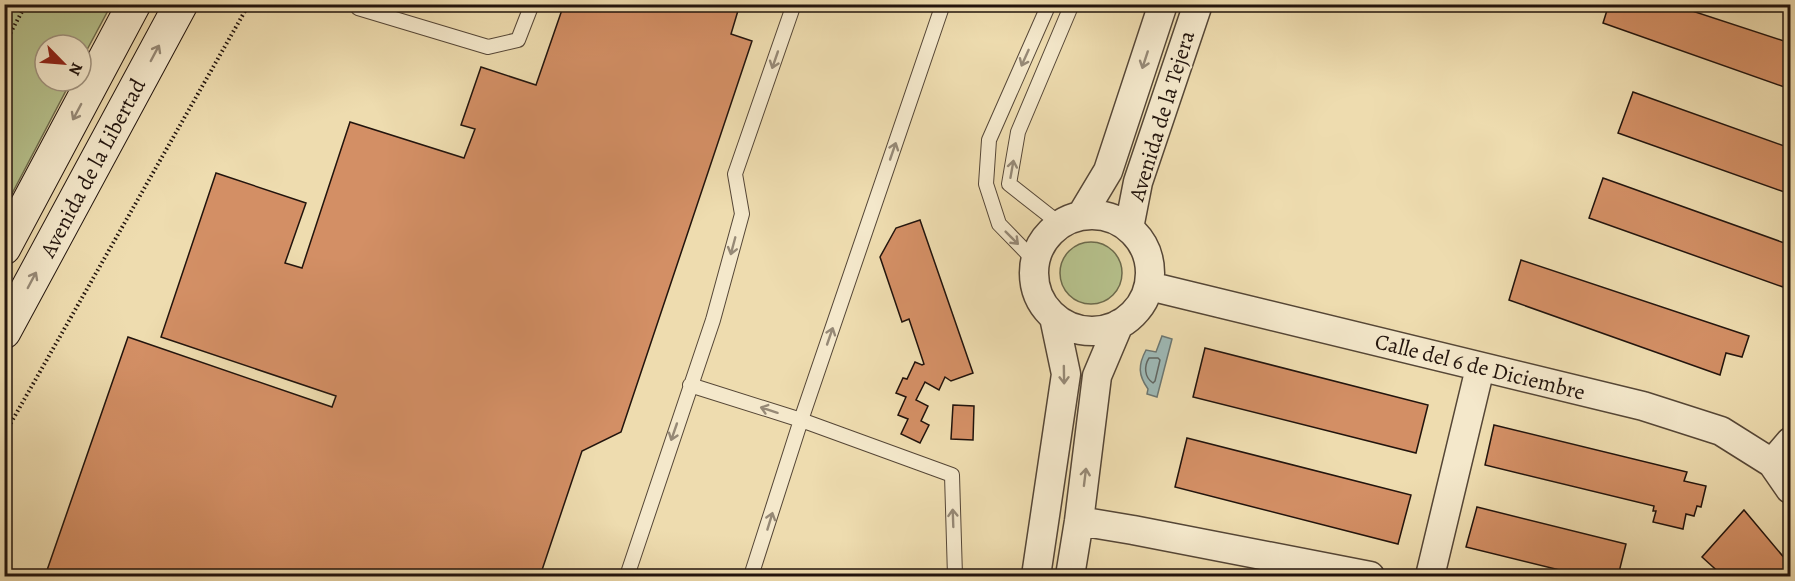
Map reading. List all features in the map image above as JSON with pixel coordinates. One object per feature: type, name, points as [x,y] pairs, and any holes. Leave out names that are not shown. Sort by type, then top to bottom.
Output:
[{"type":"main road","name":"Avenida de la Libertad","points":[[4,248],[134,4]]},
{"type":"main road","name":"Avenida de la Libertad","points":[[4,332],[181,4]]},
{"type":"street","name":"Avenida de la Tejera","points":[[1070,220],[1108,171],[1163,4]]},
{"type":"street","name":"Avenida de la Tejera","points":[[1129,228],[1138,182],[1198,4]]},
{"type":"street","points":[[1098,215],[1114,219],[1129,228],[1140,240],[1147,254],[1150,270],[1149,286],[1143,302],[1133,315],[1119,324],[1103,330],[1086,331],[1069,326],[1054,317],[1044,306],[1037,292],[1034,277],[1035,261],[1040,247],[1048,234],[1070,220],[1098,215]]},
{"type":"street","name":"Calle del 6 de Diciembre","points":[[1149,286],[1643,406],[1721,431],[1772,463],[1791,489]]},
{"type":"street","points":[[1036,576],[1066,374],[1054,317]]},
{"type":"street","points":[[1070,576],[1097,376],[1119,324]]},
{"type":"street","points":[[1430,576],[1480,368]]},
{"type":"street","points":[[1772,463],[1791,442]]},
{"type":"street","points":[[1079,521],[1370,576]]},
{"type":"lane","points":[[358,8],[488,47],[518,40],[532,4]]},
{"type":"lane","points":[[627,576],[713,320],[742,214],[735,174],[794,4]]},
{"type":"lane","points":[[751,576],[801,420],[943,4]]},
{"type":"lane","points":[[1035,261],[999,224],[986,184],[989,140],[1048,4]]},
{"type":"lane","points":[[1070,220],[1010,184],[1018,132],[1072,4]]},
{"type":"lane","points":[[690,385],[801,420],[952,475],[954,576]]},
{"type":"path","points":[[4,45],[26,4]]},
{"type":"path","points":[[4,435],[249,4]]},
{"type":"green space","points":[[5,4],[111,5],[93,39],[93,33],[33,33],[33,93],[65,93],[5,207]]},
{"type":"green space","points":[[1091,242],[1103,244],[1113,251],[1120,261],[1122,273],[1120,285],[1113,295],[1103,302],[1091,304],[1079,302],[1069,295],[1062,285],[1060,273],[1062,261],[1069,251],[1079,244]]},
{"type":"water","points":[[1162,336],[1172,339],[1157,397],[1147,394],[1148,389],[1142,379],[1140,365],[1146,350],[1156,352]]},
{"type":"building","points":[[564,4],[740,4],[731,34],[752,41],[621,432],[582,451],[540,576],[45,576],[128,337],[332,407],[336,396],[161,337],[216,173],[306,203],[285,263],[302,268],[350,122],[464,158],[475,129],[461,125],[481,67],[536,85]]},
{"type":"building","points":[[1609,4],[1671,4],[1790,43],[1790,89],[1603,23]]},
{"type":"building","points":[[1633,92],[1790,148],[1790,194],[1618,133]]},
{"type":"building","points":[[1603,178],[1790,245],[1790,267],[1783,287],[1589,218]]},
{"type":"building","points":[[920,220],[973,373],[951,381],[945,377],[939,390],[925,382],[916,400],[928,406],[921,421],[929,425],[920,443],[901,434],[908,419],[898,415],[906,397],[896,393],[903,378],[907,379],[915,362],[924,364],[909,319],[902,322],[880,257],[896,228]]},
{"type":"building","points":[[1521,260],[1749,336],[1742,357],[1726,353],[1720,375],[1509,300]]},
{"type":"building","points":[[1205,348],[1428,405],[1416,453],[1193,397]]},
{"type":"building","points":[[953,405],[974,406],[973,440],[951,439]]},
{"type":"building","points":[[1494,425],[1687,472],[1684,481],[1706,486],[1701,507],[1697,506],[1694,516],[1686,514],[1683,529],[1653,522],[1656,511],[1653,511],[1654,506],[1485,465]]},
{"type":"building","points":[[1187,438],[1411,495],[1398,544],[1175,487]]},
{"type":"building","points":[[1477,507],[1626,544],[1618,576],[1584,576],[1466,547]]},
{"type":"building","points":[[1744,510],[1786,560],[1790,576],[1723,576],[1702,557]]}]
